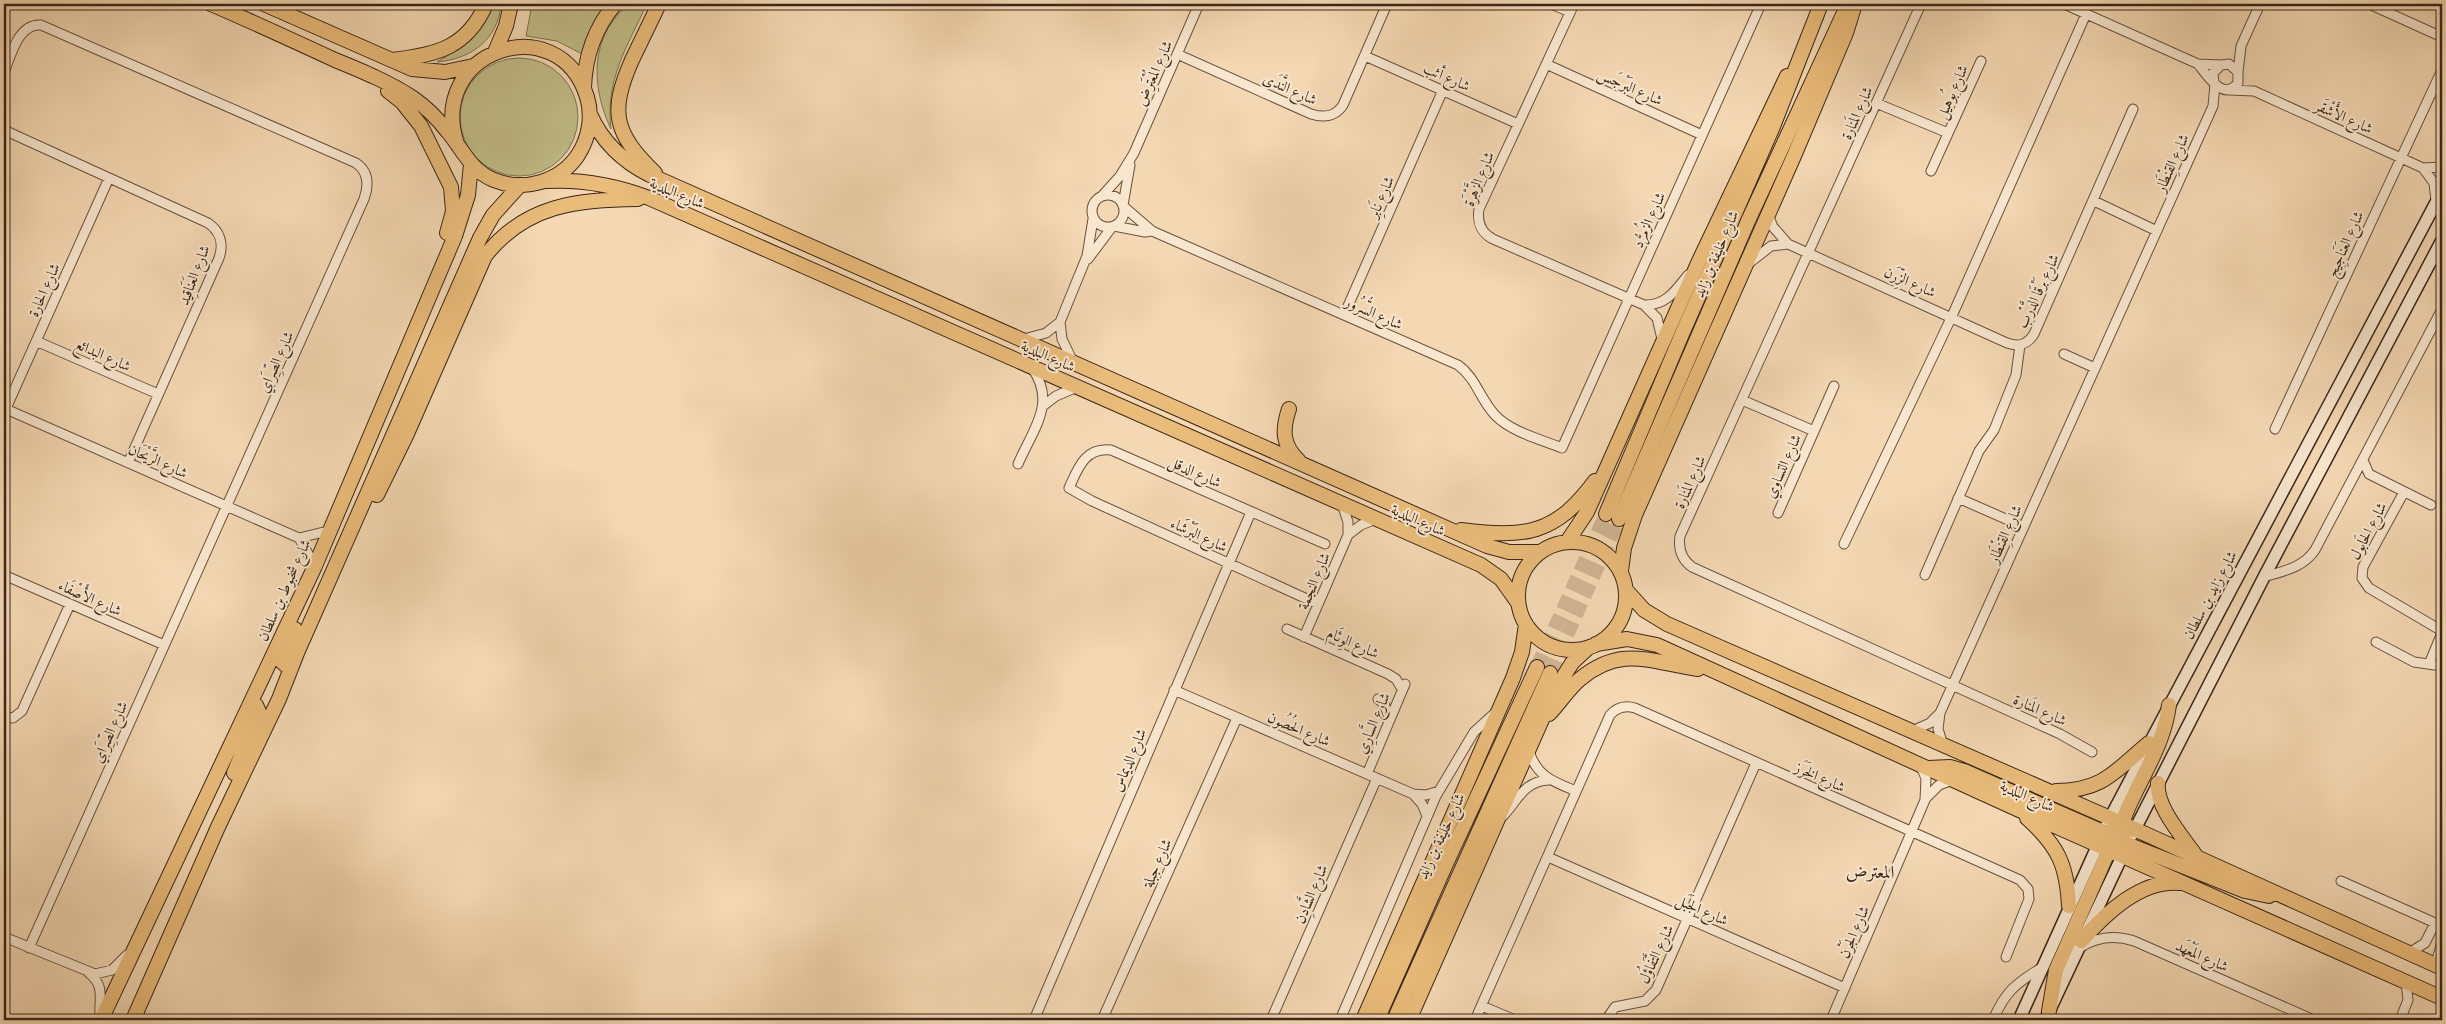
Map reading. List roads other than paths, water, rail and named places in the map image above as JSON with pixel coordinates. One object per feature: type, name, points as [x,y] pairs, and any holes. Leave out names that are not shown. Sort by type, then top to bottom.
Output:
[{"type":"main road","points":[[211,4],[373,77],[415,99],[438,120],[471,164],[493,180],[520,186],[546,181],[568,166],[578,155],[589,128],[590,114],[584,89],[572,69],[547,52],[518,47],[494,52],[473,66],[454,71],[435,72],[412,69],[264,4]]},
{"type":"main road","points":[[391,60],[424,56],[448,48],[469,32],[486,4]]},
{"type":"main road","points":[[494,52],[506,26],[511,4]]},
{"type":"main road","points":[[584,89],[586,66],[591,44],[600,23],[615,4]]},
{"type":"main road","points":[[658,4],[623,81],[618,95],[617,111],[623,132],[633,149],[665,182]]},
{"type":"main road","name":"شارع خليفة بن زايد","points":[[1821,4],[1772,129],[1682,334],[1613,516],[1848,4]]},
{"type":"main road","points":[[1621,572],[1631,526],[1823,88],[1856,4]]},
{"type":"main road","points":[[1567,542],[1587,512],[1699,261],[1753,145],[1804,44]]},
{"type":"main road","points":[[457,144],[452,121],[454,96],[459,85],[473,66]]},
{"type":"main road","points":[[373,77],[402,102],[421,126],[451,187],[453,199],[452,221],[400,344],[384,399]]},
{"type":"main road","name":"شارع البلدية","points":[[590,114],[602,136],[618,154],[639,169],[665,182],[1498,550],[1520,553],[1540,552]]},
{"type":"main road","name":"شارع شخبوط بن سلطان","points":[[101,1020],[315,566],[328,531],[460,222],[468,195],[471,164]]},
{"type":"main road","name":"شارع البلدية","points":[[546,181],[598,183],[649,198],[1481,565],[1501,579],[1518,602]]},
{"type":"main road","points":[[133,1020],[218,827],[273,712],[292,663],[362,510],[480,238],[498,210],[520,186]]},
{"type":"main road","name":"شارع زايد بن سلطان","points":[[2047,1016],[2079,945],[2149,743],[2442,191]]},
{"type":"main road","points":[[362,510],[378,494],[485,256],[492,247],[519,223],[550,209],[600,199],[649,198]]},
{"type":"main road","name":"شارع زايد بن سلطان","points":[[2018,1020],[2069,906],[2116,837],[2158,783],[2264,577],[2442,240]]},
{"type":"main road","points":[[1289,409],[1283,433],[1285,441],[1292,454],[1303,464]]},
{"type":"main road","points":[[1446,528],[1504,534],[1537,529],[1557,520],[1576,505],[1609,462]]},
{"type":"main road","points":[[292,663],[288,667],[284,666],[283,657],[330,549],[347,488]]},
{"type":"main road","points":[[1409,1020],[1560,681],[1572,663],[1617,626],[1625,608],[1626,590],[1621,572],[1610,556],[1594,546],[1567,542],[1540,552],[1527,566],[1522,575],[1518,602],[1526,624],[1538,638],[1553,646],[1570,650],[1592,646]]},
{"type":"main road","name":"شارع البلدية","points":[[1626,590],[1644,610],[1667,624],[2049,792],[2185,883],[2442,998]]},
{"type":"main road","points":[[1362,1020],[1520,661],[1526,624]]},
{"type":"main road","name":"شارع البلدية","points":[[1592,646],[1622,640],[1648,642],[2019,810],[2196,857],[2440,968]]},
{"type":"main road","points":[[1542,722],[1579,680],[1607,663],[1640,658],[1686,668],[1710,669]]},
{"type":"main road","name":"شارع خليفة بن زايد","points":[[1377,1020],[1446,864],[1543,670],[1394,1020]]},
{"type":"main road","points":[[2047,1016],[2056,970],[2158,746],[2165,726],[2168,705]]},
{"type":"main road","points":[[218,827],[225,796],[259,712],[256,706],[250,707]]},
{"type":"main road","points":[[2049,792],[2082,790],[2098,784],[2149,743]]},
{"type":"main road","points":[[1924,767],[1950,767],[1964,771],[2245,891],[2263,895],[2280,895]]},
{"type":"main road","points":[[2158,783],[2158,795],[2163,807],[2196,857]]},
{"type":"main road","points":[[2019,810],[2042,832],[2063,862],[2067,876],[2069,906]]},
{"type":"main road","points":[[2079,945],[2105,917],[2141,890],[2164,883],[2185,883]]},
{"type":"street","name":"شارع المُعْتَرِض","points":[[1102,196],[1120,176],[1134,153],[1199,4]]},
{"type":"street","name":"شارع النَّدَى","points":[[1177,54],[1321,117],[1332,115],[1341,108],[1388,4]]},
{"type":"street","points":[[1551,4],[1572,8]]},
{"type":"street","name":"شارع الزُمرُّد","points":[[1562,448],[1762,4]]},
{"type":"street","name":"شارع المَنارة","points":[[1921,4],[1680,536],[1679,550],[1682,557],[1692,567],[2060,734],[2092,752]]},
{"type":"street","points":[[2064,4],[2198,64],[2232,65],[2238,72]]},
{"type":"street","points":[[2214,84],[2214,73],[2240,46],[2260,4]]},
{"type":"street","points":[[2368,4],[2442,37]]},
{"type":"street","name":"شارع الزَّهْرَة","points":[[1572,8],[1479,209],[1478,219],[1482,229],[1493,239],[1644,305],[1657,318],[1662,330],[1662,342]]},
{"type":"street","points":[[1844,544],[1952,316],[2086,14]]},
{"type":"street","name":"شارع الصِّرَاي","points":[[4,72],[24,30],[33,25],[41,25],[360,165],[368,183],[366,194],[29,948]]},
{"type":"street","points":[[2198,64],[2219,89],[2229,90],[2238,84],[2240,46]]},
{"type":"street","name":"شارع أثب","points":[[1364,56],[1518,124]]},
{"type":"street","name":"شارع بُوهيل","points":[[1931,171],[1981,61]]},
{"type":"street","name":"شارع البَرْجَس","points":[[1546,64],[1702,135]]},
{"type":"street","name":"شارع العَنَاجِيج","points":[[2275,429],[2442,70]]},
{"type":"street","name":"شارع الأَشْقَر","points":[[2238,72],[2254,91]]},
{"type":"street","name":"شارع القِنْطَار","points":[[2213,106],[2214,84]]},
{"type":"street","name":"شارع نَابِر","points":[[1344,315],[1443,90]]},
{"type":"street","name":"شارع الأَشْقَر","points":[[2229,90],[2254,91],[2423,168],[2442,167]]},
{"type":"street","name":"شارع القِنْطَار","points":[[1911,731],[1930,723],[1940,712],[2213,106],[2229,90]]},
{"type":"street","name":"شارع بُوهيل","points":[[1876,103],[1948,134]]},
{"type":"street","name":"شارع بَرْقَا الدَّرْب","points":[[1925,574],[1982,445],[1994,430],[2016,375],[2020,345],[2028,342],[2034,334],[2133,109]]},
{"type":"street","name":"شارع العَنَاقِيد","points":[[4,130],[208,223],[216,229],[220,238],[219,258],[128,463]]},
{"type":"street","name":"شارع المُعْتَرِض","points":[[1123,206],[1134,153]]},
{"type":"street","points":[[2423,168],[2434,183],[2436,202]]},
{"type":"street","name":"شارع الحارة","points":[[5,411],[109,178]]},
{"type":"street","points":[[1073,362],[1062,339],[1060,322],[1083,268],[1090,244],[1093,204],[1102,196],[1114,196],[1123,206],[1123,218],[1113,227],[1083,268]]},
{"type":"street","points":[[2094,200],[2157,231]]},
{"type":"street","name":"شارع السُّرُور","points":[[1123,206],[1152,231],[1458,365],[1472,378],[1489,408],[1500,420],[1511,427],[1562,448]]},
{"type":"street","name":"شارع الزِّرَن","points":[[1768,214],[1773,226],[1788,244],[1952,316],[2007,343],[2020,345]]},
{"type":"street","points":[[1093,219],[1101,226],[1113,227]]},
{"type":"street","name":"شارع السُّرُور","points":[[1113,227],[1145,232],[1152,231]]},
{"type":"street","points":[[1746,265],[1771,246],[1788,244]]},
{"type":"street","points":[[1644,305],[1656,305],[1667,300],[1699,261]]},
{"type":"street","points":[[2264,577],[2297,566],[2312,555],[2442,309]]},
{"type":"street","points":[[1021,339],[1038,336],[1060,322]]},
{"type":"street","name":"شارع البدائع","points":[[36,341],[158,394]]},
{"type":"street","points":[[2064,354],[2095,368]]},
{"type":"street","points":[[1032,367],[1042,384],[1044,406]]},
{"type":"street","name":"شارع التساوي","points":[[1778,513],[1834,386]]},
{"type":"street","points":[[1018,464],[1044,406],[1062,392],[1077,387]]},
{"type":"street","name":"شارع التساوي","points":[[1742,400],[1814,431]]},
{"type":"street","name":"شارع الرَّيْحَان","points":[[5,411],[300,538]]},
{"type":"street","name":"شارع الدقل","points":[[1069,488],[1080,465],[1087,456],[1101,450],[1111,450],[1325,544]]},
{"type":"street","points":[[2354,478],[2368,474],[2363,460]]},
{"type":"street","name":"شارع الحَابول","points":[[2368,474],[2431,505]]},
{"type":"street","name":"شارع البَرْشَاء","points":[[1069,488],[1092,502],[1318,604]]},
{"type":"street","name":"شارع الحَابول","points":[[2404,492],[2363,567],[2362,578],[2366,586],[2442,632]]},
{"type":"street","points":[[1958,498],[2024,527]]},
{"type":"street","points":[[1342,504],[1348,522],[1348,535]]},
{"type":"street","name":"شارع الديماس","points":[[1034,1020],[1251,512]]},
{"type":"street","points":[[1348,535],[1361,525],[1376,519]]},
{"type":"street","points":[[315,566],[300,538],[328,531]]},
{"type":"street","name":"شارع النجمة","points":[[1304,637],[1348,535]]},
{"type":"street","name":"شارع الأَصْفَاء","points":[[4,575],[164,645]]},
{"type":"street","points":[[4,717],[13,718],[22,711],[70,604]]},
{"type":"street","name":"شارع الوِئَام","points":[[1287,629],[1388,674],[1396,679],[1402,690]]},
{"type":"street","points":[[2429,664],[2442,632]]},
{"type":"street","points":[[2376,642],[2414,662],[2442,666]]},
{"type":"street","name":"شارع الحُصُون","points":[[1174,690],[1413,794]]},
{"type":"street","points":[[1390,719],[1384,704],[1378,699],[1389,701],[1402,690]]},
{"type":"street","name":"شارع السَّارِي","points":[[1366,774],[1402,690]]},
{"type":"street","name":"شارع الخَرَز","points":[[1476,1020],[1610,715],[1617,709],[1626,706],[1635,708],[2020,880],[2026,886],[2029,894],[2028,904],[2006,957]]},
{"type":"street","points":[[1340,1020],[1439,791],[1474,732],[1483,721],[1499,709]]},
{"type":"street","name":"شارع القِنْطَار","points":[[1940,712],[1938,729],[1943,745]]},
{"type":"street","name":"شارع جبلة","points":[[1102,1020],[1238,718]]},
{"type":"street","points":[[1529,751],[1536,768],[1550,780],[1576,792]]},
{"type":"street","name":"شارع التَّفَاؤُل","points":[[1606,1020],[1612,1009],[1618,1004],[1640,1002],[1652,995],[1756,763]]},
{"type":"street","name":"شارع الجَرْن","points":[[1830,1020],[1925,800],[1926,778],[1924,767]]},
{"type":"street","name":"شارع الشَّادِن","points":[[1272,1020],[1377,778]]},
{"type":"street","points":[[1498,822],[1524,789],[1534,783],[1550,780]]},
{"type":"street","name":"شارع الجَرْن","points":[[1925,800],[1939,785],[1952,780]]},
{"type":"street","points":[[1413,794],[1439,791]]},
{"type":"street","points":[[1413,794],[1422,804],[1427,816]]},
{"type":"street","name":"شارع الجَبَل","points":[[1548,857],[1845,988]]},
{"type":"street","points":[[2342,881],[2439,925],[2425,943],[2408,953]]},
{"type":"street","points":[[4,937],[89,973],[101,974],[112,970],[134,951]]},
{"type":"street","name":"شارع المَعْهَد","points":[[2079,945],[2109,937],[2126,939],[2314,1020]]},
{"type":"street","points":[[2440,968],[2438,956],[2442,942]]},
{"type":"street","points":[[1992,1020],[2002,1000],[2012,988],[2041,968]]},
{"type":"street","points":[[89,973],[97,982],[102,993],[101,1020]]},
{"type":"street","points":[[2400,1020],[2406,1006],[2408,994],[2406,982]]},
{"type":"street","points":[[2406,1006],[2415,997],[2426,991]]},
{"type":"street","points":[[1482,1006],[1515,1020]]},
{"type":"tunnel","points":[[1537,667],[1606,514]]},
{"type":"tunnel","points":[[1550,673],[1619,519]]},
{"type":"district","name":"المعترض","points":[[1870,872]]}]
